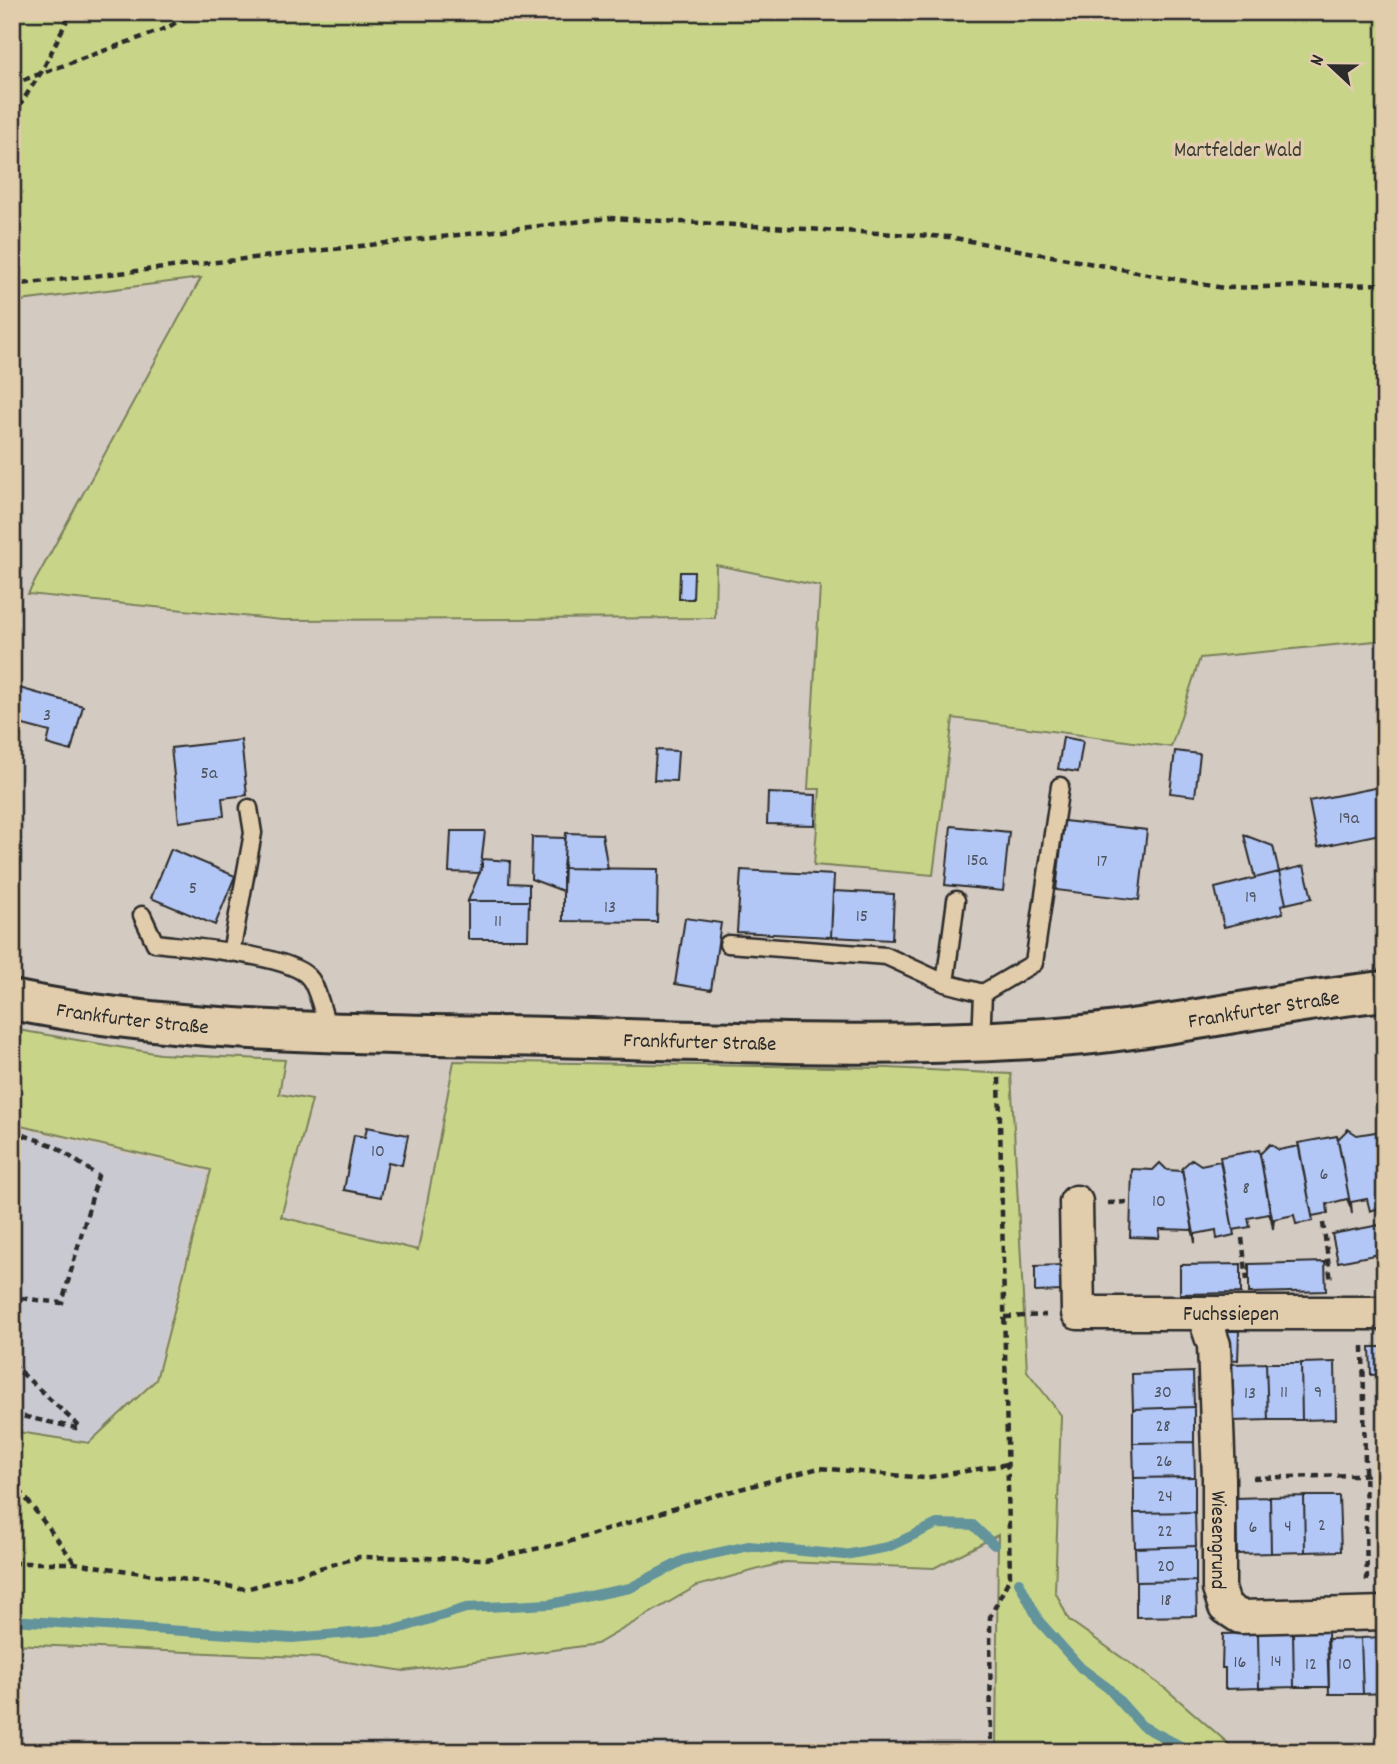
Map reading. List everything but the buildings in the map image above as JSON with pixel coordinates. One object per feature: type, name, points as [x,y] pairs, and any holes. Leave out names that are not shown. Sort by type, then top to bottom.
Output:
[{"type":"main road","name":"Frankfurter Straße","points":[[12,1000],[61,1010],[170,1023],[328,1032],[990,1042],[1086,1035],[1385,990]]},
{"type":"street","name":"Fuchssiepen","points":[[1076,1202],[1078,1313],[1373,1312]]},
{"type":"street","name":"Wiesengrund","points":[[1203,1313],[1214,1345],[1219,1479],[1219,1589],[1225,1607],[1240,1617],[1377,1614]]},
{"type":"lane","points":[[728,944],[886,956],[945,984],[983,993],[1034,963],[1060,786]]},
{"type":"lane","points":[[231,953],[253,833],[249,808]]},
{"type":"lane","points":[[945,984],[957,900]]},
{"type":"lane","points":[[142,915],[155,943],[231,953],[299,969],[311,979],[328,1032]]},
{"type":"lane","points":[[983,993],[990,1042]]},
{"type":"path","points":[[12,117],[42,71],[71,12]]},
{"type":"path","points":[[12,84],[167,28],[193,12]]},
{"type":"path","points":[[12,285],[610,218],[949,237],[1223,288],[1385,284]]},
{"type":"path","points":[[990,1042],[1008,1464],[1010,1577],[990,1617],[991,1752]]},
{"type":"path","points":[[12,1131],[54,1146],[98,1175],[62,1303],[12,1297]]},
{"type":"path","points":[[1323,1223],[1330,1264]]},
{"type":"path","points":[[1242,1238],[1247,1293]]},
{"type":"path","points":[[1373,1312],[1364,1474],[1377,1614]]},
{"type":"path","points":[[12,1364],[82,1429],[12,1414]]},
{"type":"path","points":[[12,1563],[75,1563],[246,1589],[359,1558],[486,1559],[565,1543],[710,1497],[819,1468],[924,1478],[1008,1464]]},
{"type":"path","points":[[1219,1479],[1385,1474]]},
{"type":"path","points":[[12,1480],[75,1563]]},
{"type":"shaded area","points":[[12,1127],[207,1173],[154,1377],[90,1442],[12,1429]]},
{"type":"green space","name":"Martfelder Wald","points":[[12,12],[1385,12],[1385,640],[1200,658],[1171,747],[953,718],[933,875],[814,865],[820,789],[808,789],[820,586],[716,565],[715,618],[282,620],[28,594],[201,278],[12,302]]},
{"type":"green space","points":[[12,1029],[160,1054],[285,1060],[279,1094],[312,1100],[281,1217],[418,1250],[454,1061],[888,1068],[1011,1074],[1027,1371],[1061,1415],[1055,1591],[1069,1620],[1166,1689],[1238,1752],[996,1752],[998,1535],[934,1568],[785,1562],[697,1586],[597,1644],[404,1671],[322,1658],[12,1644],[12,1431],[89,1443],[156,1380],[211,1170],[12,1124]]},
{"type":"waterway","points":[[12,1620],[292,1638],[398,1629],[466,1608],[550,1604],[630,1588],[684,1560],[749,1546],[845,1555],[888,1547],[937,1524],[973,1525],[994,1545]]},
{"type":"waterway","points":[[1019,1582],[1039,1621],[1081,1668],[1108,1688],[1142,1726],[1192,1752]]}]
